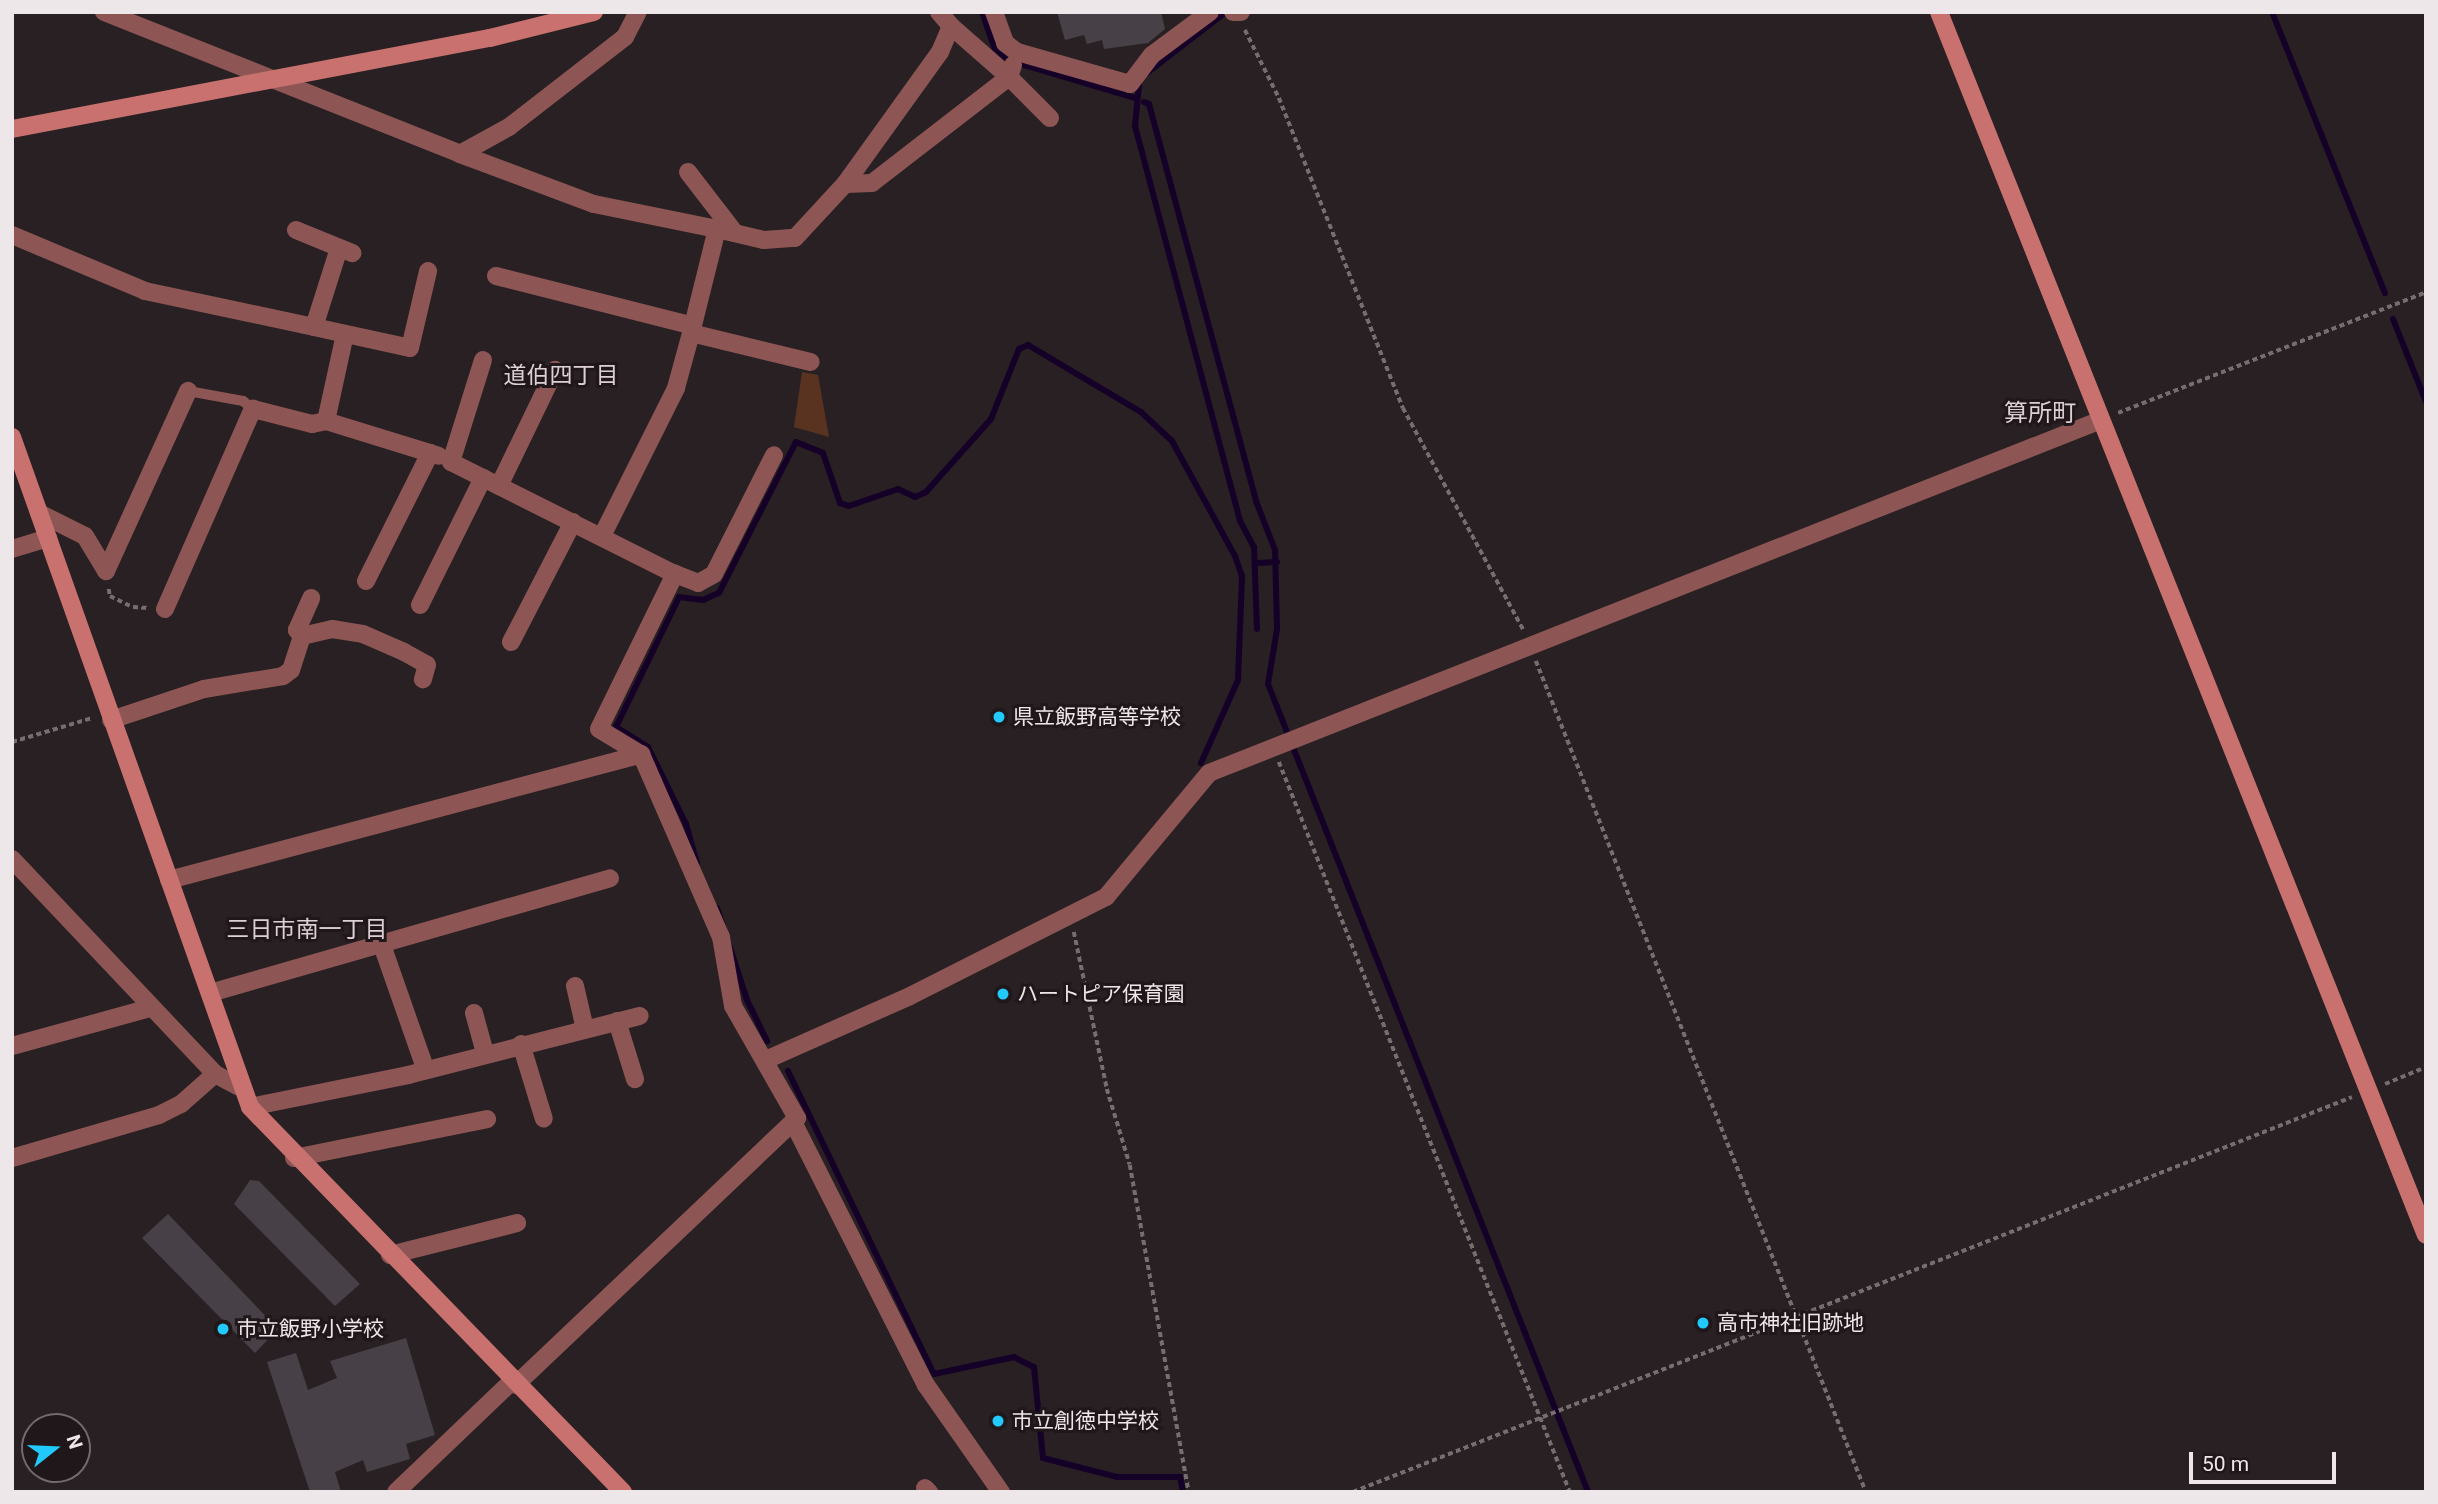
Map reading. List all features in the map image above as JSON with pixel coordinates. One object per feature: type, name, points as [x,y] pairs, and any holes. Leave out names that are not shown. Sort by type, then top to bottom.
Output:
[{"type":"street","points":[[12,129],[283,79],[594,12]]},
{"type":"street","points":[[460,154],[509,127],[625,37],[638,12]]},
{"type":"street","points":[[939,12],[1050,118]]},
{"type":"street","points":[[994,12],[1005,43],[1017,53],[1130,84],[1153,55],[1210,12]]},
{"type":"street","points":[[1939,12],[2426,1234]]},
{"type":"street","points":[[108,13],[283,79],[460,154],[594,204],[764,240],[795,239],[845,184],[868,145],[922,79],[951,26]]},
{"type":"street","points":[[845,184],[872,183],[1009,76],[1017,53]]},
{"type":"street","points":[[688,172],[735,233]]},
{"type":"street","points":[[602,537],[676,388],[717,229]]},
{"type":"street","points":[[296,230],[345,250],[314,327]]},
{"type":"street","points":[[12,235],[145,292],[410,348],[428,271]]},
{"type":"street","points":[[496,276],[811,362]]},
{"type":"street","points":[[326,421],[345,334]]},
{"type":"street","points":[[452,461],[483,360]]},
{"type":"street","points":[[420,605],[555,370]]},
{"type":"street","points":[[106,571],[188,391]]},
{"type":"street","points":[[164,609],[253,409],[312,424],[326,421],[452,461],[675,574],[698,583],[714,574],[774,455]]},
{"type":"street","points":[[768,1059],[1106,898],[1209,774],[1530,644],[2101,420]]},
{"type":"street","points":[[12,437],[109,717],[210,993],[239,1086],[250,1107],[294,1158],[623,1492]]},
{"type":"street","points":[[366,582],[430,453]]},
{"type":"street","points":[[39,513],[85,536],[106,571]]},
{"type":"street","points":[[511,642],[573,522]]},
{"type":"street","points":[[12,549],[48,538]]},
{"type":"street","points":[[396,1492],[797,1118],[768,1059],[733,1006],[721,937],[678,830],[637,752],[599,729],[675,574]]},
{"type":"street","points":[[302,636],[297,631],[311,598]]},
{"type":"street","points":[[302,636],[332,629],[363,634],[427,665],[424,679]]},
{"type":"street","points":[[109,717],[204,689],[283,676],[291,670],[302,636]]},
{"type":"street","points":[[169,880],[637,752]]},
{"type":"street","points":[[12,859],[20,875],[215,1074],[239,1086]]},
{"type":"street","points":[[210,993],[610,878]]},
{"type":"street","points":[[382,945],[425,1068]]},
{"type":"street","points":[[575,986],[585,1029]]},
{"type":"street","points":[[12,1046],[150,1008]]},
{"type":"street","points":[[474,1013],[485,1053]]},
{"type":"street","points":[[250,1107],[640,1016]]},
{"type":"street","points":[[617,1021],[635,1079]]},
{"type":"street","points":[[521,1044],[544,1119]]},
{"type":"street","points":[[12,1158],[159,1115],[215,1074]]},
{"type":"street","points":[[294,1158],[487,1119]]},
{"type":"street","points":[[793,1122],[926,1385],[1001,1492]]},
{"type":"street","points":[[390,1255],[517,1223]]},
{"type":"lane","points":[[188,391],[243,401],[253,409]]},
{"type":"path","points":[[1237,14],[1279,97],[1403,408],[1530,644],[1866,1492]]},
{"type":"path","points":[[2101,420],[2426,292]]},
{"type":"path","points":[[106,571],[110,596],[133,607],[164,609]]},
{"type":"path","points":[[12,742],[109,717]]},
{"type":"path","points":[[1275,746],[1570,1492]]},
{"type":"path","points":[[1070,916],[1107,1090],[1130,1165],[1189,1492]]},
{"type":"path","points":[[1353,1492],[2426,1067]]},
{"type":"shaded area","points":[[802,372],[818,375],[829,437],[794,427]]},
{"type":"building","points":[[1057,12],[1161,12],[1165,29],[1148,43],[1104,49],[1102,40],[1087,44],[1084,35],[1065,40]]},
{"type":"building","points":[[250,1180],[259,1181],[360,1284],[335,1306],[234,1204]]},
{"type":"building","points":[[168,1214],[278,1329],[255,1353],[142,1238]]},
{"type":"building","points":[[406,1338],[435,1435],[406,1444],[410,1459],[367,1472],[363,1460],[335,1472],[341,1492],[310,1492],[267,1362],[296,1353],[308,1390],[337,1378],[330,1361]]},
{"type":"waterway","points":[[982,12],[995,49],[1007,60],[1135,98]]},
{"type":"waterway","points":[[1147,73],[1226,12]]},
{"type":"waterway","points":[[2272,12],[2385,293]]},
{"type":"waterway","points":[[1139,85],[1135,126],[1240,521],[1254,547],[1257,629]]},
{"type":"waterway","points":[[1144,102],[1149,104],[1256,501],[1275,550],[1277,629],[1268,684],[1588,1492]]},
{"type":"waterway","points":[[2393,319],[2426,402]]},
{"type":"waterway","points":[[697,863],[686,824],[648,747],[616,727],[679,597],[703,600],[719,593],[796,442],[823,453],[840,503],[849,506],[898,489],[915,497],[926,492],[991,419],[1019,349],[1028,345],[1141,412],[1172,441],[1235,556],[1242,576],[1238,680],[1201,763]]},
{"type":"waterway","points":[[1257,563],[1277,562]]},
{"type":"waterway","points":[[717,908],[747,1000],[767,1041]]},
{"type":"waterway","points":[[788,1071],[934,1374],[1014,1357],[1034,1367],[1043,1458],[1117,1477],[1180,1477],[1183,1492]]},
{"type":"place","name":"県立飯野高等学校","points":[[999,717]]},
{"type":"place","name":"ハートピア保育園","points":[[1003,994]]},
{"type":"place","name":"高市神社旧跡地","points":[[1703,1323]]},
{"type":"place","name":"市立飯野小学校","points":[[223,1329]]},
{"type":"place","name":"市立創徳中学校","points":[[998,1421]]},
{"type":"district","name":"道伯四丁目","points":[[561,376]]},
{"type":"district","name":"算所町","points":[[2040,414]]},
{"type":"district","name":"三日市南一丁目","points":[[307,930]]}]
